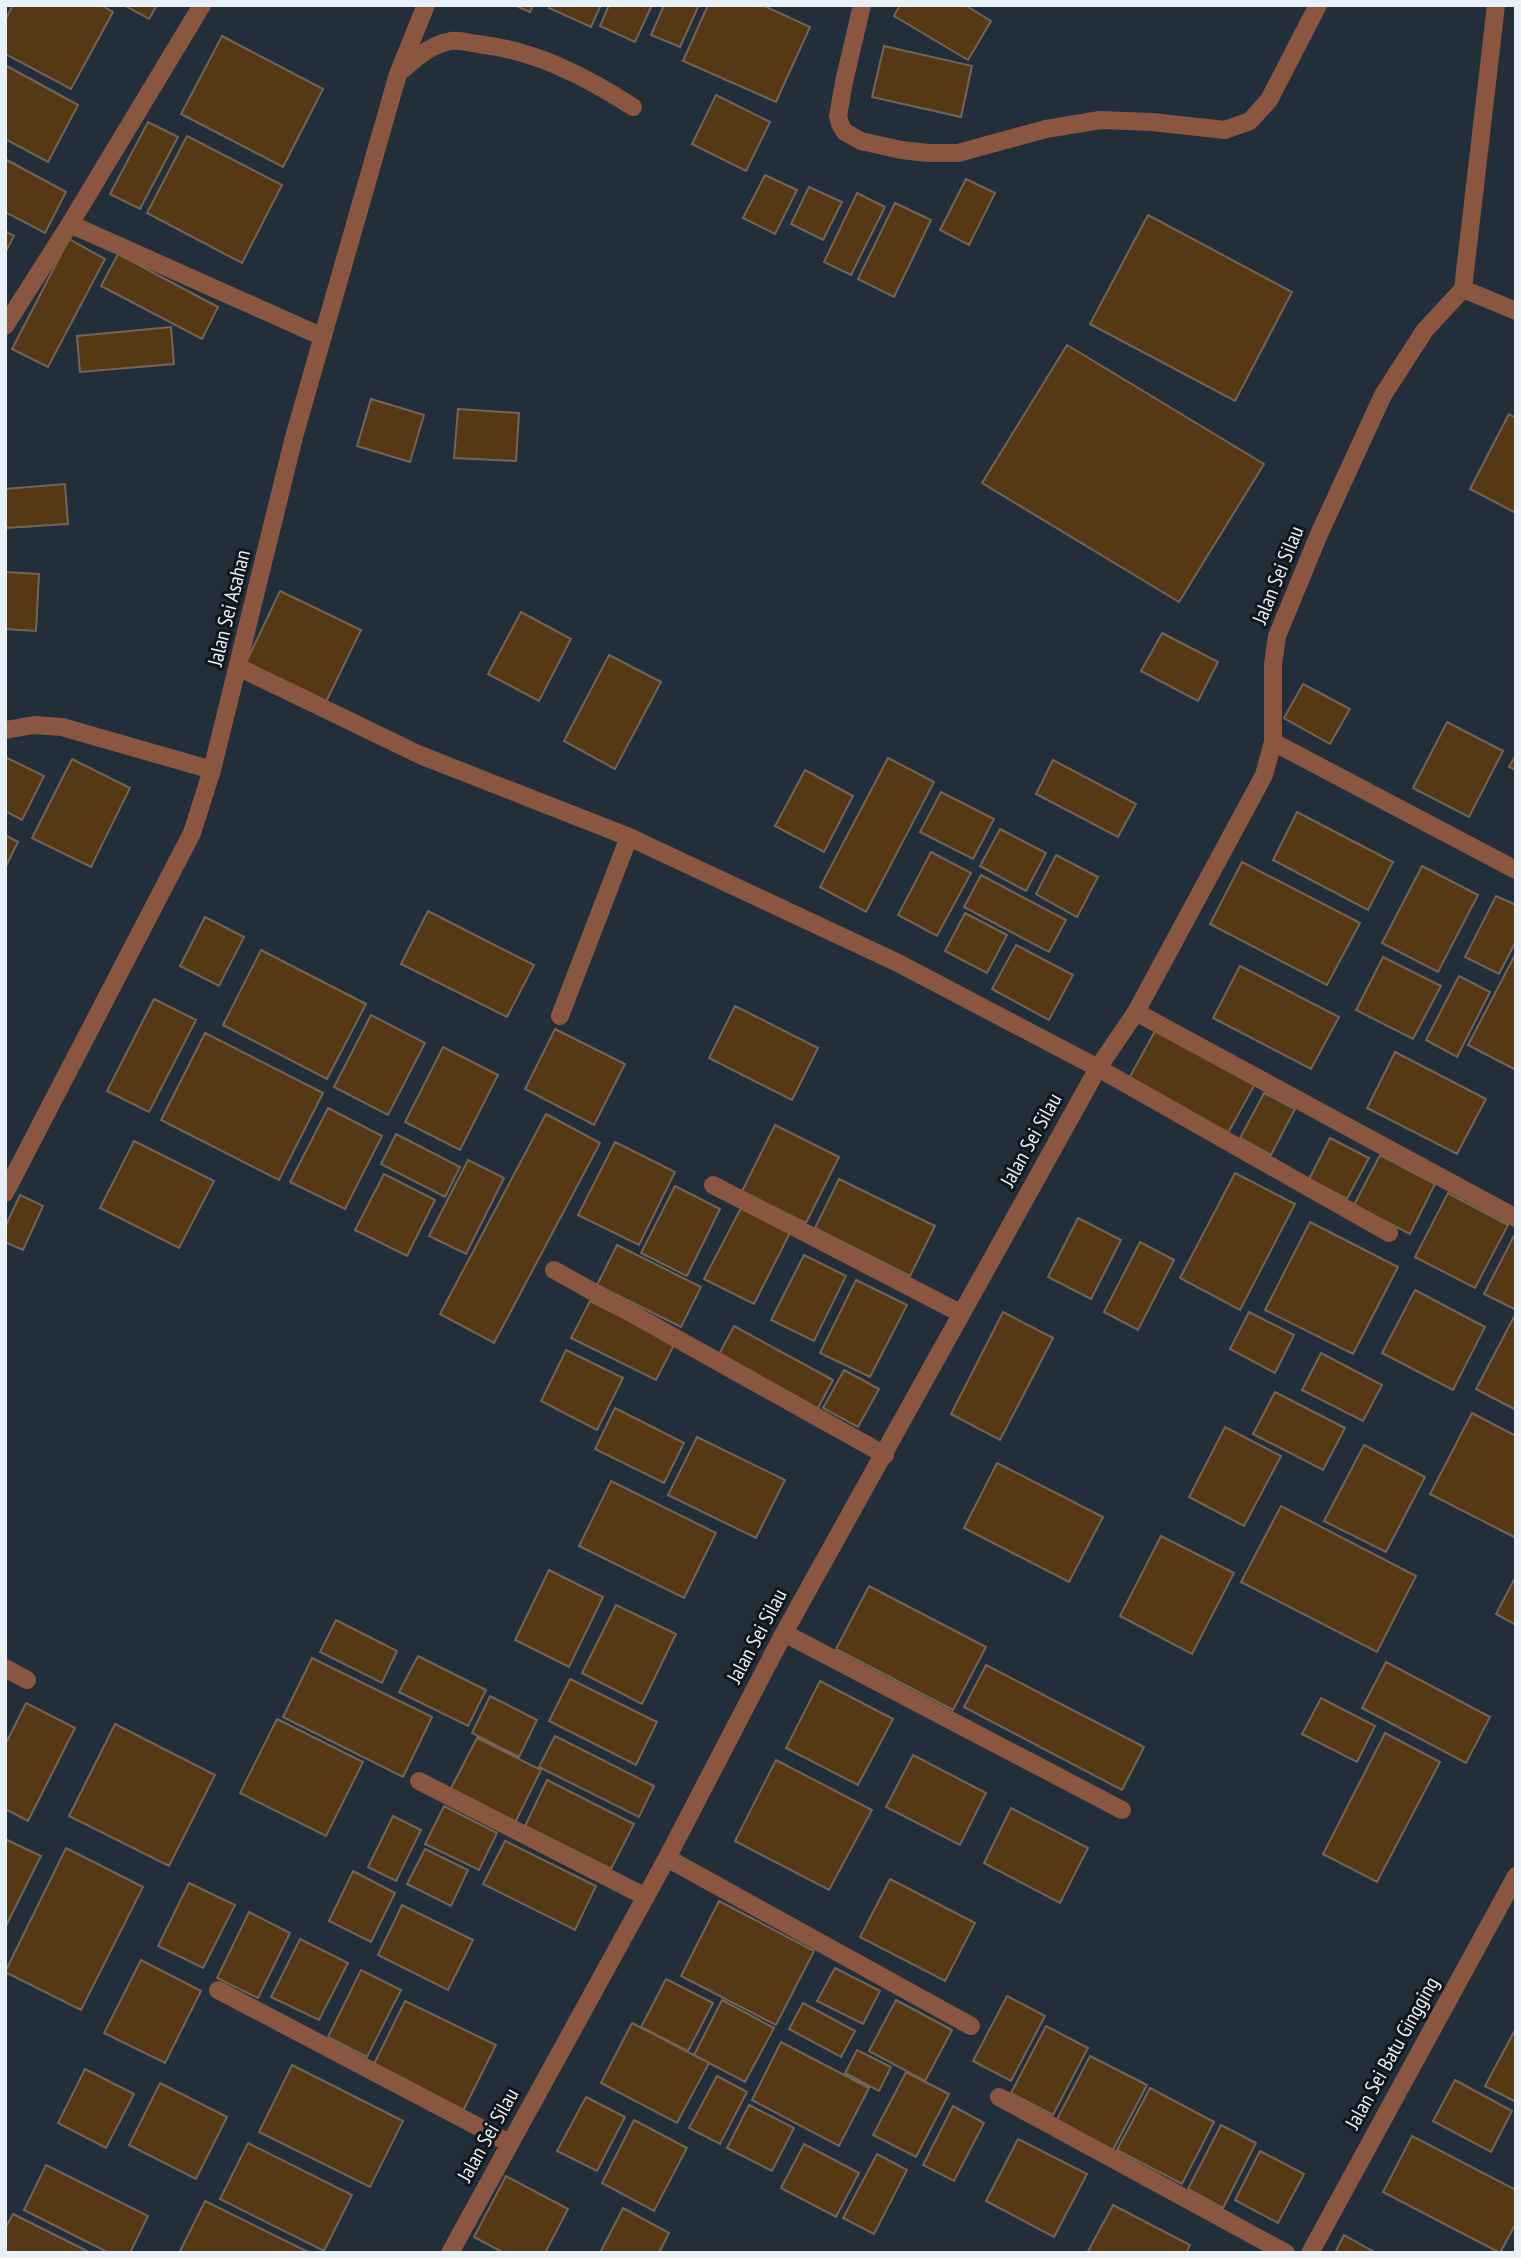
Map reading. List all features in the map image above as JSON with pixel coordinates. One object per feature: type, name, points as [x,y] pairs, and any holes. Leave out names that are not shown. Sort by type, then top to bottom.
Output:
[{"type":"street","points":[[5,326],[202,5]]},
{"type":"street","name":"Jalan Sei Asahan","points":[[5,1193],[192,833],[212,770],[311,376],[398,74],[426,5]]},
{"type":"street","points":[[862,5],[844,82],[838,116],[841,124],[845,132],[861,141],[928,153],[958,153],[1046,129],[1100,120],[1152,122],[1225,130],[1250,121],[1269,100],[1318,5]]},
{"type":"street","points":[[1496,5],[1463,289],[1516,311]]},
{"type":"street","points":[[398,74],[425,50],[453,41],[500,46],[554,62],[633,107]]},
{"type":"street","points":[[70,224],[324,337]]},
{"type":"street","name":"Jalan Sei Silau","points":[[450,2253],[646,1897],[784,1633],[885,1455],[960,1312],[1098,1068],[1136,1012],[1259,785],[1273,742],[1273,664],[1277,636],[1315,544],[1383,395],[1425,330],[1463,289]]},
{"type":"street","points":[[238,667],[420,755],[629,837],[898,964],[1098,1068],[1389,1233]]},
{"type":"street","points":[[5,730],[34,725],[62,727],[212,770]]},
{"type":"street","points":[[1273,742],[1516,870]]},
{"type":"street","points":[[560,1016],[629,837]]},
{"type":"street","points":[[1136,1012],[1516,1218]]},
{"type":"street","points":[[713,1185],[960,1312]]},
{"type":"street","points":[[554,1270],[885,1455]]},
{"type":"street","points":[[784,1633],[1122,1810]]},
{"type":"street","points":[[5,1668],[27,1680]]},
{"type":"street","points":[[419,1781],[646,1897]]},
{"type":"street","points":[[667,1858],[971,2026]]},
{"type":"street","name":"Jalan Sei Batu Gingging","points":[[1310,2253],[1516,1876]]},
{"type":"street","points":[[218,1990],[509,2143]]},
{"type":"street","points":[[999,2097],[1286,2253]]},
{"type":"building","points":[[13,5],[101,5],[113,12],[71,89],[5,54],[5,20]]},
{"type":"building","points":[[124,5],[157,5],[149,19]]},
{"type":"building","points":[[514,5],[533,5],[530,12]]},
{"type":"building","points":[[550,5],[601,5],[591,27],[549,8]]},
{"type":"building","points":[[609,5],[652,5],[635,42],[600,26]]},
{"type":"building","points":[[664,5],[699,5],[680,47],[651,35]]},
{"type":"building","points":[[708,5],[762,5],[810,27],[776,102],[683,61]]},
{"type":"building","points":[[900,5],[965,5],[991,21],[968,60],[894,16]]},
{"type":"building","points":[[222,36],[323,89],[283,167],[181,114]]},
{"type":"building","points":[[884,46],[972,66],[961,117],[872,97]]},
{"type":"building","points":[[5,65],[78,105],[48,162],[5,139]]},
{"type":"building","points":[[716,95],[770,122],[746,171],[692,144]]},
{"type":"building","points":[[148,122],[178,137],[140,209],[110,194]]},
{"type":"building","points":[[187,136],[282,185],[242,263],[147,213]]},
{"type":"building","points":[[5,159],[66,192],[45,233],[5,212]]},
{"type":"building","points":[[765,175],[797,190],[775,234],[743,218]]},
{"type":"building","points":[[966,179],[995,193],[969,245],[940,230]]},
{"type":"building","points":[[809,187],[842,202],[823,240],[791,224]]},
{"type":"building","points":[[857,193],[885,207],[851,275],[824,262]]},
{"type":"building","points":[[895,203],[931,220],[894,297],[858,279]]},
{"type":"building","points":[[1148,215],[1292,292],[1235,401],[1090,324]]},
{"type":"building","points":[[5,231],[14,236],[5,253]]},
{"type":"building","points":[[69,239],[105,259],[48,367],[12,349]]},
{"type":"building","points":[[118,254],[218,307],[202,339],[101,286]]},
{"type":"building","points":[[171,327],[174,364],[80,372],[77,336]]},
{"type":"building","points":[[1067,345],[1264,464],[1179,602],[982,483]]},
{"type":"building","points":[[371,399],[424,415],[410,462],[357,446]]},
{"type":"building","points":[[458,409],[519,413],[516,461],[454,458]]},
{"type":"building","points":[[1509,414],[1516,418],[1516,513],[1470,489]]},
{"type":"building","points":[[65,484],[68,524],[5,528],[5,489]]},
{"type":"building","points":[[5,572],[39,574],[36,631],[5,629]]},
{"type":"building","points":[[280,591],[361,630],[325,704],[245,665]]},
{"type":"building","points":[[521,612],[571,639],[539,701],[488,674]]},
{"type":"building","points":[[1162,633],[1218,662],[1198,701],[1141,671]]},
{"type":"building","points":[[609,655],[661,682],[615,769],[564,741]]},
{"type":"building","points":[[1303,684],[1350,709],[1330,744],[1284,718]]},
{"type":"building","points":[[1447,722],[1503,751],[1469,817],[1413,788]]},
{"type":"building","points":[[1516,755],[1516,770],[1509,767]]},
{"type":"building","points":[[5,757],[44,776],[22,820],[5,811]]},
{"type":"building","points":[[888,758],[934,782],[866,912],[820,887]]},
{"type":"building","points":[[72,759],[130,788],[91,867],[32,838]]},
{"type":"building","points":[[1053,760],[1136,804],[1118,837],[1036,794]]},
{"type":"building","points":[[805,770],[853,796],[824,852],[775,826]]},
{"type":"building","points":[[941,792],[994,819],[973,859],[920,832]]},
{"type":"building","points":[[1297,812],[1393,862],[1368,910],[1273,860]]},
{"type":"building","points":[[1000,829],[1046,853],[1026,891],[980,866]]},
{"type":"building","points":[[5,835],[18,842],[5,868]]},
{"type":"building","points":[[931,852],[971,873],[937,936],[898,915]]},
{"type":"building","points":[[1056,855],[1098,877],[1077,917],[1036,894]]},
{"type":"building","points":[[1242,862],[1360,923],[1327,985],[1210,924]]},
{"type":"building","points":[[1422,866],[1478,895],[1438,972],[1382,943]]},
{"type":"building","points":[[981,875],[1066,920],[1049,952],[964,907]]},
{"type":"building","points":[[1496,896],[1516,905],[1516,941],[1499,974],[1465,957]]},
{"type":"building","points":[[428,911],[534,965],[507,1017],[401,964]]},
{"type":"building","points":[[965,913],[1007,935],[987,973],[945,951]]},
{"type":"building","points":[[205,917],[244,937],[219,986],[180,966]]},
{"type":"building","points":[[1016,945],[1073,975],[1049,1020],[992,989]]},
{"type":"building","points":[[261,950],[366,1004],[327,1079],[223,1025]]},
{"type":"building","points":[[1516,953],[1516,1070],[1468,1045]]},
{"type":"building","points":[[1383,957],[1441,986],[1413,1039],[1356,1010]]},
{"type":"building","points":[[1240,966],[1339,1017],[1311,1069],[1213,1018]]},
{"type":"building","points":[[1459,976],[1490,992],[1457,1057],[1426,1040]]},
{"type":"building","points":[[154,999],[196,1020],[149,1112],[107,1091]]},
{"type":"building","points":[[735,1006],[818,1048],[792,1100],[709,1058]]},
{"type":"building","points":[[371,1015],[425,1043],[388,1115],[334,1087]]},
{"type":"building","points":[[555,1029],[625,1064],[594,1125],[525,1089]]},
{"type":"building","points":[[1155,1031],[1255,1084],[1228,1133],[1128,1080]]},
{"type":"building","points":[[205,1033],[323,1093],[279,1180],[161,1120]]},
{"type":"building","points":[[443,1047],[498,1075],[460,1150],[405,1122]]},
{"type":"building","points":[[1395,1052],[1486,1099],[1457,1154],[1367,1108]]},
{"type":"building","points":[[1264,1093],[1295,1109],[1271,1155],[1240,1138]]},
{"type":"building","points":[[328,1108],[382,1136],[345,1209],[290,1182]]},
{"type":"building","points":[[546,1114],[600,1143],[494,1343],[440,1314]]},
{"type":"building","points":[[775,1125],[839,1157],[806,1223],[742,1191]]},
{"type":"building","points":[[396,1134],[460,1167],[445,1197],[381,1164]]},
{"type":"building","points":[[1330,1138],[1369,1158],[1347,1199],[1309,1179]]},
{"type":"building","points":[[134,1141],[214,1181],[179,1248],[100,1208]]},
{"type":"building","points":[[615,1142],[675,1172],[639,1245],[578,1215]]},
{"type":"building","points":[[1380,1155],[1435,1184],[1410,1234],[1354,1205]]},
{"type":"building","points":[[468,1160],[504,1178],[466,1254],[429,1236]]},
{"type":"building","points":[[1235,1173],[1295,1204],[1240,1310],[1180,1278]]},
{"type":"building","points":[[384,1174],[435,1200],[407,1256],[355,1230]]},
{"type":"building","points":[[839,1179],[935,1226],[910,1276],[815,1228]]},
{"type":"building","points":[[675,1186],[720,1209],[687,1276],[641,1253]]},
{"type":"building","points":[[1448,1193],[1508,1225],[1475,1288],[1415,1257]]},
{"type":"building","points":[[20,1195],[43,1206],[23,1250],[5,1242],[5,1227]]},
{"type":"building","points":[[741,1208],[790,1233],[754,1304],[704,1279]]},
{"type":"building","points":[[1078,1218],[1121,1240],[1091,1299],[1048,1277]]},
{"type":"building","points":[[1310,1222],[1398,1267],[1353,1354],[1265,1310]]},
{"type":"building","points":[[1516,1232],[1516,1310],[1484,1294]]},
{"type":"building","points":[[1140,1242],[1174,1260],[1138,1330],[1104,1312]]},
{"type":"building","points":[[617,1245],[701,1287],[681,1327],[597,1285]]},
{"type":"building","points":[[804,1255],[846,1276],[814,1341],[771,1320]]},
{"type":"building","points":[[856,1280],[907,1305],[870,1377],[820,1353]]},
{"type":"building","points":[[1415,1290],[1485,1327],[1453,1390],[1382,1353]]},
{"type":"building","points":[[590,1301],[675,1343],[656,1380],[571,1338]]},
{"type":"building","points":[[1003,1312],[1053,1338],[1000,1440],[951,1414]]},
{"type":"building","points":[[1249,1312],[1294,1335],[1275,1373],[1230,1349]]},
{"type":"building","points":[[1514,1317],[1516,1319],[1516,1410],[1476,1389]]},
{"type":"building","points":[[734,1326],[833,1380],[817,1410],[718,1356]]},
{"type":"building","points":[[566,1350],[623,1378],[597,1430],[541,1401]]},
{"type":"building","points":[[1321,1353],[1382,1385],[1363,1421],[1302,1390]]},
{"type":"building","points":[[844,1370],[879,1389],[858,1427],[823,1408]]},
{"type":"building","points":[[1275,1392],[1345,1428],[1323,1470],[1253,1434]]},
{"type":"building","points":[[615,1408],[684,1443],[664,1483],[595,1449]]},
{"type":"building","points":[[1472,1413],[1516,1436],[1516,1538],[1430,1494]]},
{"type":"building","points":[[1225,1427],[1281,1456],[1244,1526],[1189,1497]]},
{"type":"building","points":[[697,1437],[785,1480],[756,1538],[668,1495]]},
{"type":"building","points":[[1364,1445],[1425,1477],[1386,1552],[1324,1521]]},
{"type":"building","points":[[997,1463],[1103,1517],[1069,1582],[964,1528]]},
{"type":"building","points":[[611,1481],[716,1533],[684,1598],[579,1546]]},
{"type":"building","points":[[1281,1506],[1416,1576],[1377,1652],[1241,1582]]},
{"type":"building","points":[[1161,1536],[1234,1573],[1192,1654],[1120,1616]]},
{"type":"building","points":[[549,1570],[603,1597],[569,1667],[515,1640]]},
{"type":"building","points":[[1516,1576],[1516,1625],[1496,1614]]},
{"type":"building","points":[[869,1586],[986,1647],[953,1710],[836,1649]]},
{"type":"building","points":[[616,1605],[676,1634],[642,1704],[582,1673]]},
{"type":"building","points":[[336,1620],[397,1651],[382,1683],[320,1652]]},
{"type":"building","points":[[418,1656],[486,1690],[468,1726],[399,1692]]},
{"type":"building","points":[[312,1658],[432,1717],[403,1777],[283,1717]]},
{"type":"building","points":[[1386,1662],[1490,1717],[1466,1763],[1362,1708]]},
{"type":"building","points":[[986,1665],[1144,1747],[1122,1790],[964,1707]]},
{"type":"building","points":[[570,1679],[657,1722],[636,1765],[549,1721]]},
{"type":"building","points":[[820,1681],[893,1719],[858,1785],[786,1748]]},
{"type":"building","points":[[490,1696],[537,1720],[519,1757],[472,1733]]},
{"type":"building","points":[[1321,1698],[1375,1726],[1357,1762],[1302,1734]]},
{"type":"building","points":[[26,1703],[75,1728],[28,1821],[5,1809],[5,1745]]},
{"type":"building","points":[[277,1719],[363,1762],[326,1836],[240,1793]]},
{"type":"building","points":[[115,1724],[215,1775],[169,1866],[69,1816]]},
{"type":"building","points":[[1385,1733],[1440,1762],[1377,1882],[1323,1854]]},
{"type":"building","points":[[555,1736],[654,1786],[639,1817],[539,1767]]},
{"type":"building","points":[[477,1738],[541,1770],[514,1825],[449,1792]]},
{"type":"building","points":[[913,1755],[986,1793],[960,1845],[886,1807]]},
{"type":"building","points":[[776,1760],[872,1810],[829,1890],[735,1841]]},
{"type":"building","points":[[547,1780],[634,1824],[611,1869],[525,1826]]},
{"type":"building","points":[[444,1806],[497,1833],[479,1870],[425,1844]]},
{"type":"building","points":[[1011,1808],[1088,1848],[1060,1903],[984,1863]]},
{"type":"building","points":[[393,1816],[421,1830],[396,1881],[368,1867]]},
{"type":"building","points":[[5,1839],[41,1856],[5,1928]]},
{"type":"building","points":[[505,1841],[596,1886],[575,1930],[483,1884]]},
{"type":"building","points":[[66,1848],[143,1887],[81,2010],[5,1972]]},
{"type":"building","points":[[425,1849],[468,1870],[451,1906],[407,1884]]},
{"type":"building","points":[[353,1871],[395,1893],[371,1942],[329,1921]]},
{"type":"building","points":[[890,1879],[975,1923],[945,1981],[860,1937]]},
{"type":"building","points":[[189,1883],[235,1905],[203,1968],[158,1946]]},
{"type":"building","points":[[719,1901],[814,1951],[776,2025],[681,1976]]},
{"type":"building","points":[[402,1905],[473,1940],[448,1990],[378,1955]]},
{"type":"building","points":[[249,1912],[290,1933],[258,1998],[217,1978]]},
{"type":"building","points":[[300,1939],[348,1963],[319,2020],[271,1997]]},
{"type":"building","points":[[141,1960],[201,1991],[165,2063],[104,2033]]},
{"type":"building","points":[[835,1968],[880,1991],[863,2024],[817,2001]]},
{"type":"building","points":[[361,1970],[401,1990],[367,2057],[328,2037]]},
{"type":"building","points":[[666,1979],[713,2003],[688,2051],[641,2027]]},
{"type":"building","points":[[1007,1996],[1045,2016],[1011,2081],[973,2061]]},
{"type":"building","points":[[722,2000],[774,2028],[745,2082],[694,2055]]},
{"type":"building","points":[[896,2000],[952,2030],[925,2081],[869,2051]]},
{"type":"building","points":[[405,2001],[496,2045],[462,2113],[372,2068]]},
{"type":"building","points":[[803,2003],[855,2031],[841,2057],[789,2029]]},
{"type":"building","points":[[632,2023],[709,2063],[677,2123],[601,2083]]},
{"type":"building","points":[[1046,2026],[1088,2048],[1053,2115],[1011,2093]]},
{"type":"building","points":[[1516,2030],[1516,2102],[1485,2086]]},
{"type":"building","points":[[781,2042],[869,2088],[839,2146],[752,2100]]},
{"type":"building","points":[[857,2050],[891,2067],[879,2091],[845,2073]]},
{"type":"building","points":[[1090,2056],[1147,2085],[1113,2150],[1056,2121]]},
{"type":"building","points":[[292,2065],[403,2121],[370,2187],[259,2132]]},
{"type":"building","points":[[85,2069],[134,2094],[106,2148],[58,2123]]},
{"type":"building","points":[[906,2072],[949,2094],[916,2157],[873,2135]]},
{"type":"building","points":[[717,2076],[747,2092],[720,2144],[689,2128]]},
{"type":"building","points":[[1455,2080],[1512,2111],[1491,2152],[1433,2121]]},
{"type":"building","points":[[160,2083],[227,2117],[196,2179],[129,2145]]},
{"type":"building","points":[[1150,2088],[1214,2122],[1182,2184],[1117,2150]]},
{"type":"building","points":[[586,2097],[625,2117],[597,2171],[557,2151]]},
{"type":"building","points":[[749,2105],[794,2128],[772,2171],[727,2148]]},
{"type":"building","points":[[953,2106],[984,2123],[954,2181],[923,2165]]},
{"type":"building","points":[[634,2120],[687,2148],[654,2211],[602,2183]]},
{"type":"building","points":[[1221,2125],[1256,2143],[1223,2208],[1188,2189]]},
{"type":"building","points":[[1412,2136],[1516,2190],[1516,2223],[1500,2253],[1383,2192]]},
{"type":"building","points":[[1018,2139],[1087,2174],[1054,2237],[986,2201]]},
{"type":"building","points":[[248,2143],[352,2195],[324,2251],[220,2199]]},
{"type":"building","points":[[804,2144],[859,2173],[836,2217],[781,2188]]},
{"type":"building","points":[[1260,2151],[1304,2174],[1278,2223],[1235,2200]]},
{"type":"building","points":[[877,2154],[907,2170],[874,2234],[843,2218]]},
{"type":"building","points":[[46,2165],[148,2216],[130,2253],[109,2253],[24,2210]]},
{"type":"building","points":[[506,2176],[568,2209],[545,2253],[504,2253],[474,2237]]},
{"type":"building","points":[[205,2201],[310,2253],[179,2253]]},
{"type":"building","points":[[1113,2205],[1190,2245],[1186,2253],[1087,2253]]},
{"type":"building","points":[[623,2208],[669,2233],[659,2253],[600,2253]]},
{"type":"building","points":[[13,2214],[91,2253],[5,2253],[5,2229]]},
{"type":"building","points":[[1344,2235],[1376,2253],[1335,2253]]}]
